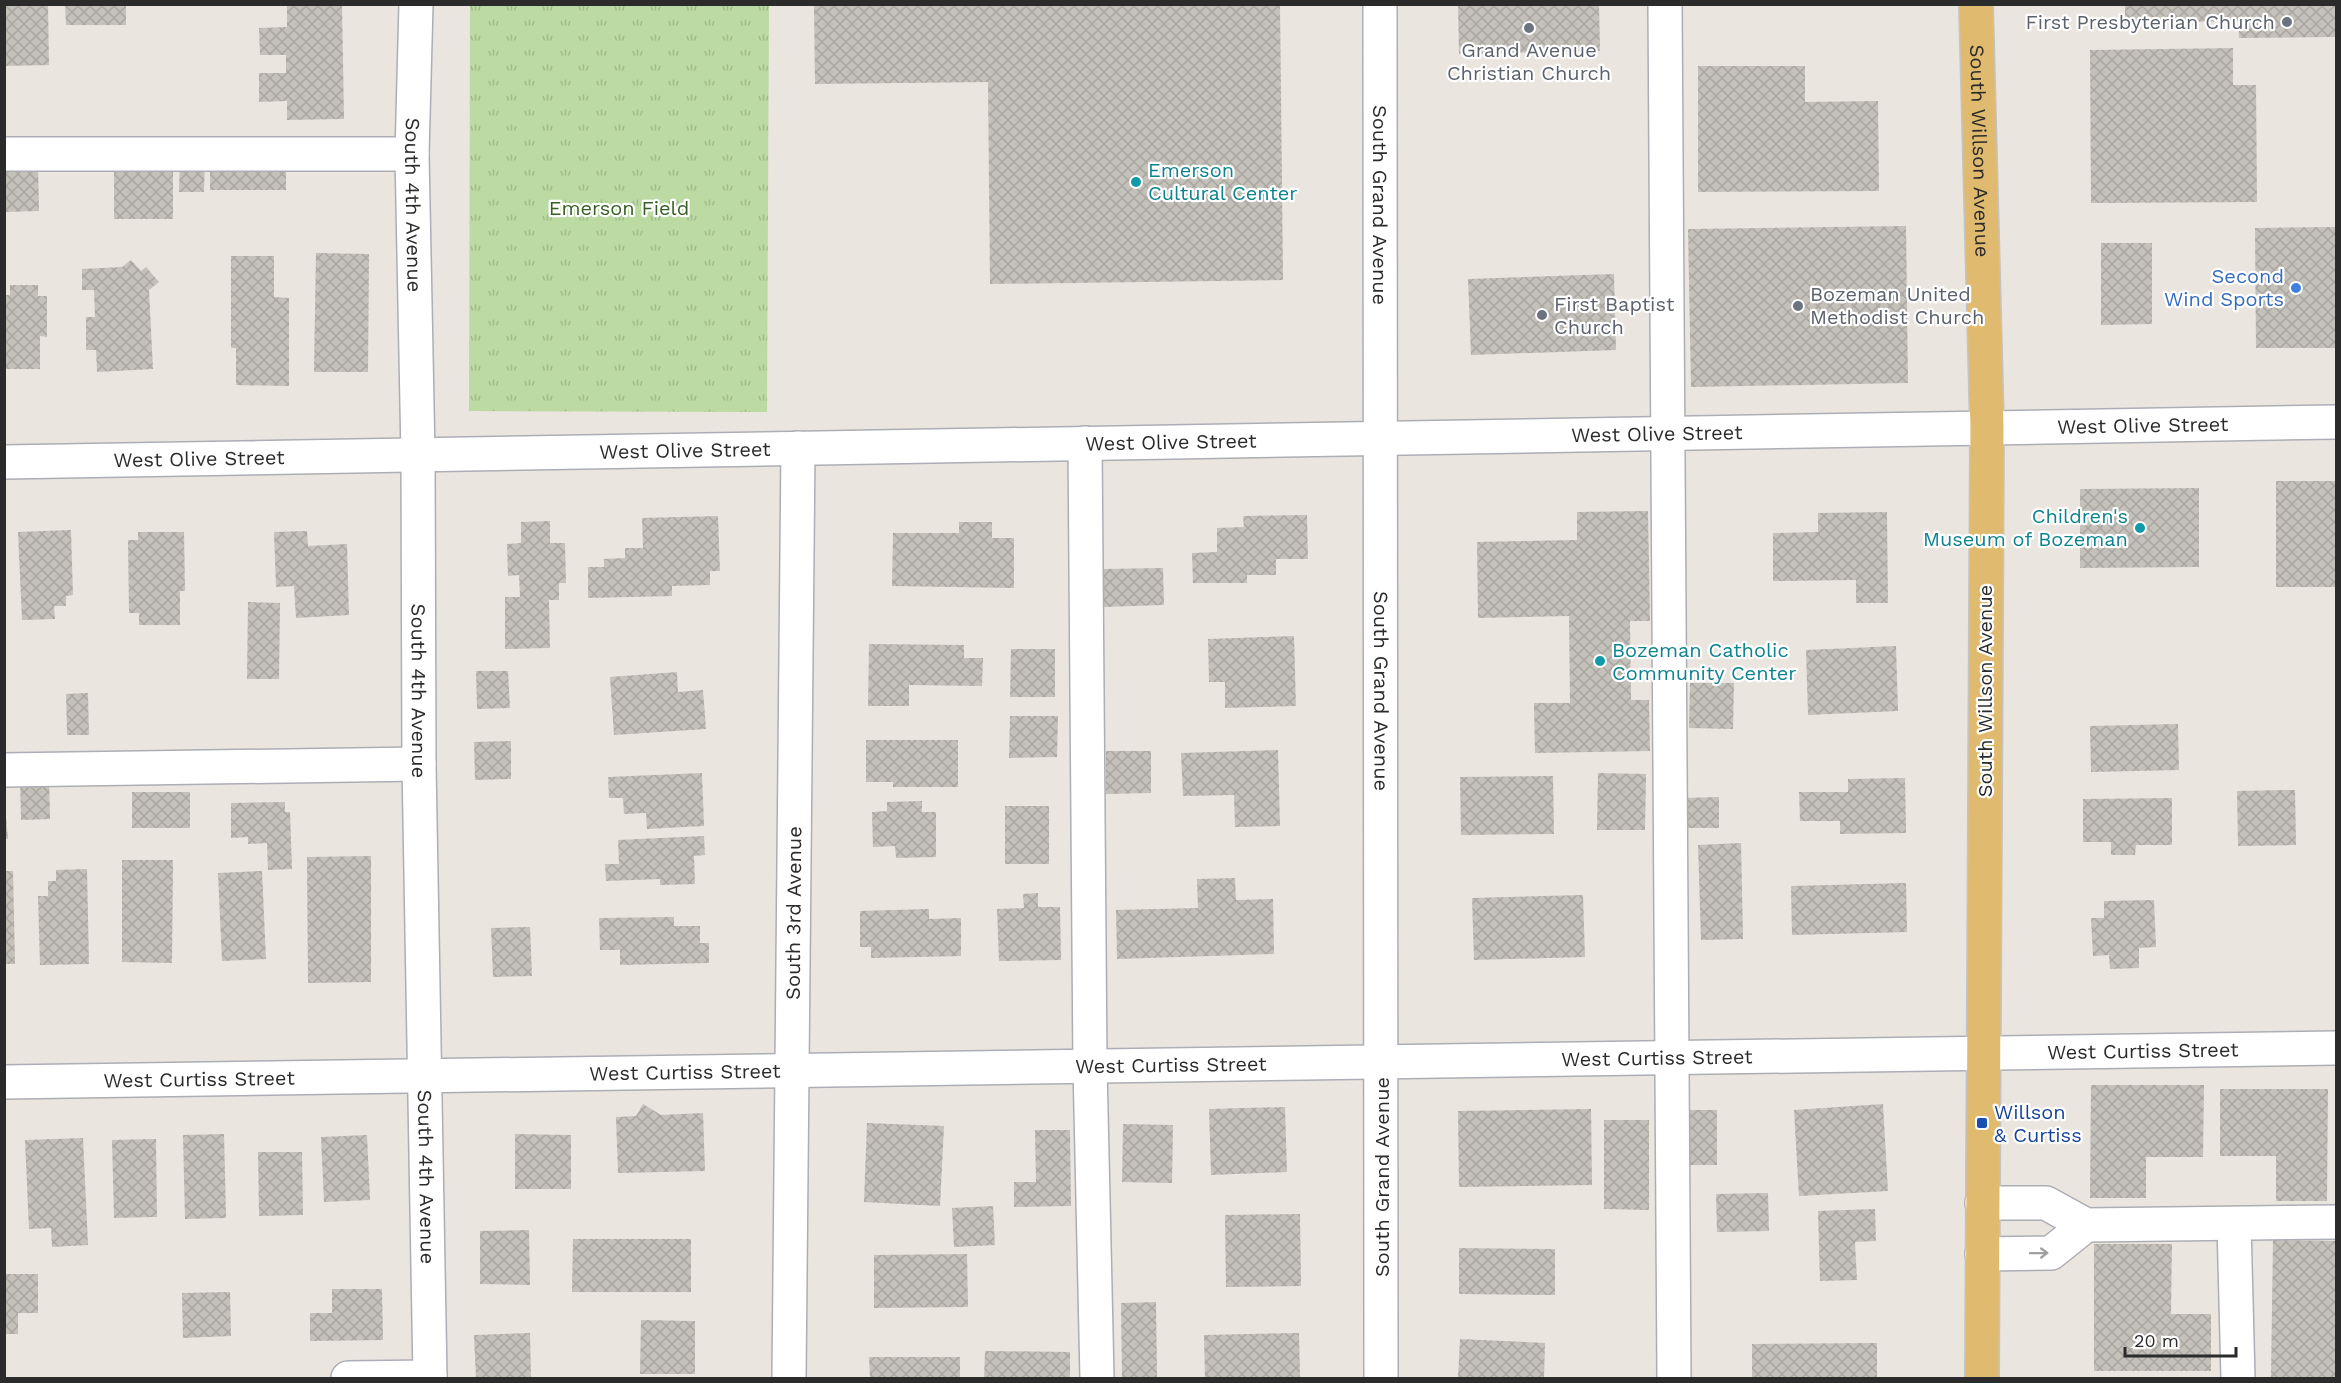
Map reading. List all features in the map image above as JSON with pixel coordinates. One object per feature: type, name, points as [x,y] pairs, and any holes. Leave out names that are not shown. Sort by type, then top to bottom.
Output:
[{"type":"main road","name":"South Willson Avenue","points":[[1976,4],[1987,428],[1982,1378]]},
{"type":"street","name":"South 4th Avenue","points":[[416,4],[412,154],[418,455],[419,764],[430,1378]]},
{"type":"street","name":"South Grand Avenue","points":[[1380,4],[1379,438],[1383,1061],[1381,1378]]},
{"type":"street","points":[[1665,4],[1665,433],[1674,1058],[1674,1378]]},
{"type":"street","points":[[4,154],[412,154]]},
{"type":"street","name":"West Olive Street","points":[[4,462],[2337,422]]},
{"type":"street","points":[[1085,443],[1090,1066],[1097,1378]]},
{"type":"street","name":"South 3rd Avenue","points":[[789,1378],[798,448]]},
{"type":"street","points":[[4,770],[419,764]]},
{"type":"street","name":"West Curtiss Street","points":[[4,1082],[2337,1048]]},
{"type":"street","points":[[1982,1203],[2046,1203],[2086,1225],[2337,1222]]},
{"type":"street","points":[[2234,1224],[2238,1378]]},
{"type":"street","points":[[1982,1254],[2051,1252],[2086,1225]]},
{"type":"street","points":[[348,1378],[430,1378]]},
{"type":"green space","name":"Emerson Field","points":[[470,5],[769,5],[767,412],[469,411]]},
{"type":"building","points":[[4,4],[48,4],[49,65],[4,66]]},
{"type":"building","points":[[65,4],[126,4],[126,25],[66,25]]},
{"type":"building","points":[[287,4],[342,4],[344,119],[287,120],[287,101],[259,102],[259,73],[286,73],[286,55],[260,55],[259,28],[287,27]]},
{"type":"building","name":"Emerson Cultural Center","points":[[814,4],[1280,4],[1283,280],[990,284],[988,82],[815,84]]},
{"type":"building","name":"Grand Avenue Christian Church","points":[[1458,4],[1599,4],[1600,51],[1459,54]]},
{"type":"building","name":"First Presbyterian Church","points":[[2125,4],[2336,4],[2336,37],[2239,38],[2238,21],[2125,23]]},
{"type":"building","points":[[2233,48],[2233,85],[2256,85],[2257,202],[2091,203],[2090,50]]},
{"type":"building","points":[[1698,66],[1805,66],[1805,102],[1878,101],[1879,191],[1698,192]]},
{"type":"building","points":[[180,158],[205,159],[204,192],[179,192]]},
{"type":"building","points":[[210,158],[286,158],[286,190],[210,190]]},
{"type":"building","points":[[4,164],[38,164],[39,211],[4,212]]},
{"type":"building","points":[[114,170],[173,170],[173,219],[114,219]]},
{"type":"building","points":[[1906,226],[1908,383],[1691,387],[1688,229]]},
{"type":"building","name":"Second Wind Sports","points":[[2336,227],[2336,348],[2256,348],[2255,228]]},
{"type":"building","points":[[2101,243],[2152,243],[2152,324],[2101,325]]},
{"type":"building","points":[[316,253],[369,254],[368,372],[314,372]]},
{"type":"building","points":[[231,256],[274,256],[274,297],[289,298],[289,386],[236,385],[236,348],[231,348]]},
{"type":"building","points":[[131,260],[141,271],[146,267],[159,282],[149,290],[153,369],[97,372],[96,350],[86,350],[86,317],[95,317],[94,290],[82,290],[82,269],[122,267]]},
{"type":"building","name":"First Baptist Church","points":[[1614,274],[1616,350],[1471,355],[1468,279]]},
{"type":"building","points":[[10,285],[38,285],[38,296],[47,296],[47,337],[40,336],[40,369],[4,369],[4,295],[10,295]]},
{"type":"building","points":[[2276,481],[2335,481],[2335,587],[2276,587]]},
{"type":"building","name":"Children's Museum of Bozeman","points":[[2199,488],[2199,567],[2080,568],[2080,489]]},
{"type":"building","name":"Bozeman Catholic Community Center","points":[[1648,511],[1650,621],[1630,621],[1631,700],[1649,700],[1650,751],[1535,753],[1534,703],[1570,703],[1569,616],[1478,618],[1477,542],[1577,540],[1577,512]]},
{"type":"building","points":[[1887,512],[1888,603],[1856,603],[1856,580],[1773,581],[1773,533],[1818,532],[1818,513]]},
{"type":"building","points":[[1307,515],[1308,559],[1276,559],[1276,575],[1247,575],[1247,583],[1193,583],[1192,553],[1217,552],[1217,528],[1244,527],[1243,516]]},
{"type":"building","points":[[718,516],[720,571],[710,571],[710,585],[672,586],[672,596],[588,598],[588,567],[604,567],[604,559],[625,558],[625,548],[643,548],[642,518]]},
{"type":"building","points":[[550,521],[550,543],[565,543],[566,583],[559,583],[559,600],[549,600],[550,648],[505,649],[505,597],[520,597],[519,575],[508,576],[507,544],[521,543],[521,522]]},
{"type":"building","points":[[959,522],[992,522],[992,538],[1014,538],[1014,588],[892,586],[893,533],[959,533]]},
{"type":"building","points":[[71,530],[73,595],[66,596],[66,606],[54,606],[55,619],[22,620],[18,532]]},
{"type":"building","points":[[307,531],[308,546],[347,544],[349,615],[296,618],[294,586],[276,587],[274,532]]},
{"type":"building","points":[[138,532],[184,532],[185,591],[180,591],[180,625],[139,625],[139,613],[129,613],[128,540],[138,540]]},
{"type":"building","points":[[1163,568],[1164,605],[1104,607],[1103,569]]},
{"type":"building","points":[[248,602],[280,603],[279,679],[247,679]]},
{"type":"building","points":[[1294,636],[1296,706],[1225,708],[1225,682],[1209,682],[1208,639]]},
{"type":"building","points":[[869,644],[964,645],[964,658],[983,658],[982,686],[909,685],[909,706],[868,706]]},
{"type":"building","points":[[1896,646],[1898,711],[1808,715],[1806,650]]},
{"type":"building","points":[[1011,649],[1055,649],[1055,697],[1010,697]]},
{"type":"building","points":[[476,671],[508,671],[510,708],[477,709]]},
{"type":"building","points":[[677,672],[678,692],[703,690],[706,729],[614,735],[610,677]]},
{"type":"building","points":[[1690,683],[1734,683],[1733,729],[1689,728]]},
{"type":"building","points":[[88,693],[89,735],[67,735],[66,694]]},
{"type":"building","points":[[1010,716],[1058,716],[1057,757],[1009,758]]},
{"type":"building","points":[[2178,724],[2179,770],[2091,772],[2090,726]]},
{"type":"building","points":[[866,740],[958,740],[958,787],[893,787],[893,782],[866,782]]},
{"type":"building","points":[[511,741],[511,779],[475,780],[474,742]]},
{"type":"building","points":[[1278,750],[1280,826],[1235,827],[1234,795],[1183,796],[1181,753]]},
{"type":"building","points":[[1106,751],[1151,751],[1151,793],[1106,794]]},
{"type":"building","points":[[702,773],[704,826],[647,829],[646,813],[624,814],[623,798],[609,798],[608,777]]},
{"type":"building","points":[[1598,773],[1646,774],[1645,830],[1597,830]]},
{"type":"building","points":[[1553,776],[1554,834],[1461,835],[1460,777]]},
{"type":"building","points":[[20,778],[49,778],[50,819],[21,820]]},
{"type":"building","points":[[1905,778],[1906,833],[1840,834],[1840,821],[1800,821],[1799,792],[1848,792],[1848,779]]},
{"type":"building","points":[[2295,790],[2296,845],[2238,846],[2237,791]]},
{"type":"building","points":[[132,792],[190,792],[190,828],[132,828]]},
{"type":"building","points":[[1719,797],[1719,828],[1683,828],[1682,798]]},
{"type":"building","points":[[2172,798],[2172,845],[2136,845],[2135,855],[2111,855],[2111,842],[2083,842],[2083,799]]},
{"type":"building","points":[[922,801],[922,812],[936,812],[936,857],[896,858],[895,846],[873,847],[872,812],[887,811],[887,802]]},
{"type":"building","points":[[285,802],[285,812],[290,812],[292,869],[268,870],[267,843],[248,844],[248,837],[231,838],[231,803]]},
{"type":"building","points":[[1005,806],[1049,806],[1049,864],[1005,864]]},
{"type":"building","points":[[4,816],[6,816],[8,839],[4,839]]},
{"type":"building","points":[[704,836],[705,855],[694,856],[695,884],[660,885],[660,879],[606,881],[605,864],[619,864],[618,840]]},
{"type":"building","points":[[1741,843],[1743,939],[1701,940],[1698,845]]},
{"type":"building","points":[[371,856],[371,982],[308,983],[307,857]]},
{"type":"building","points":[[122,860],[173,860],[172,963],[122,962]]},
{"type":"building","points":[[87,869],[89,964],[40,965],[38,896],[48,896],[48,881],[56,881],[56,870]]},
{"type":"building","points":[[4,871],[13,871],[15,964],[4,964]]},
{"type":"building","points":[[262,871],[266,959],[222,961],[218,873]]},
{"type":"building","points":[[1235,878],[1236,900],[1273,899],[1274,954],[1117,959],[1116,910],[1198,908],[1197,879]]},
{"type":"building","points":[[1906,883],[1907,932],[1792,935],[1791,886]]},
{"type":"building","points":[[1038,893],[1038,907],[1060,907],[1061,960],[999,961],[997,909],[1024,908],[1023,894]]},
{"type":"building","points":[[1583,895],[1585,957],[1474,960],[1472,898]]},
{"type":"building","points":[[2154,900],[2156,947],[2139,948],[2139,968],[2110,969],[2109,955],[2093,956],[2091,918],[2104,918],[2104,901]]},
{"type":"building","points":[[929,909],[929,919],[961,918],[961,956],[871,958],[871,947],[860,947],[860,911]]},
{"type":"building","points":[[674,917],[674,926],[700,926],[700,943],[709,943],[709,963],[620,965],[620,950],[600,950],[599,918]]},
{"type":"building","points":[[530,927],[532,976],[493,977],[491,928]]},
{"type":"building","points":[[2091,1085],[2204,1085],[2203,1157],[2146,1157],[2146,1198],[2090,1198]]},
{"type":"building","points":[[2220,1089],[2328,1089],[2327,1201],[2276,1201],[2276,1156],[2220,1156]]},
{"type":"building","points":[[643,1104],[661,1115],[703,1113],[705,1171],[618,1173],[616,1117],[636,1116]]},
{"type":"building","points":[[1883,1104],[1888,1191],[1799,1196],[1794,1110]]},
{"type":"building","points":[[1285,1107],[1287,1172],[1211,1175],[1209,1109]]},
{"type":"building","points":[[1591,1109],[1592,1185],[1459,1187],[1458,1111]]},
{"type":"building","points":[[1681,1110],[1717,1110],[1717,1165],[1681,1165]]},
{"type":"building","points":[[1604,1120],[1649,1120],[1649,1210],[1604,1209]]},
{"type":"building","points":[[867,1123],[944,1126],[940,1206],[864,1202]]},
{"type":"building","points":[[1123,1124],[1173,1125],[1172,1183],[1122,1182]]},
{"type":"building","points":[[1035,1130],[1070,1130],[1071,1206],[1014,1207],[1014,1182],[1036,1182]]},
{"type":"building","points":[[224,1134],[226,1218],[185,1219],[183,1135]]},
{"type":"building","points":[[515,1134],[571,1135],[571,1189],[515,1189]]},
{"type":"building","points":[[367,1135],[370,1200],[324,1202],[321,1137]]},
{"type":"building","points":[[83,1138],[88,1245],[52,1247],[51,1228],[29,1229],[25,1140]]},
{"type":"building","points":[[156,1139],[157,1217],[114,1218],[112,1140]]},
{"type":"building","points":[[258,1152],[302,1152],[303,1215],[259,1216]]},
{"type":"building","points":[[1768,1193],[1769,1231],[1717,1232],[1716,1194]]},
{"type":"building","points":[[993,1206],[995,1245],[954,1247],[952,1208]]},
{"type":"building","points":[[1875,1209],[1876,1241],[1855,1242],[1857,1280],[1820,1281],[1818,1211]]},
{"type":"building","points":[[1300,1214],[1301,1286],[1226,1287],[1225,1215]]},
{"type":"building","points":[[529,1230],[530,1285],[480,1284],[480,1231]]},
{"type":"building","points":[[573,1239],[691,1239],[691,1292],[572,1292]]},
{"type":"building","points":[[2273,1240],[2336,1241],[2336,1378],[2271,1378]]},
{"type":"building","points":[[2094,1244],[2172,1244],[2171,1314],[2211,1314],[2211,1371],[2094,1371]]},
{"type":"building","points":[[1459,1248],[1555,1249],[1555,1295],[1459,1294]]},
{"type":"building","points":[[967,1254],[968,1307],[874,1308],[874,1255]]},
{"type":"building","points":[[4,1274],[38,1274],[38,1313],[18,1313],[18,1334],[4,1334]]},
{"type":"building","points":[[332,1289],[382,1289],[383,1340],[310,1341],[310,1313],[332,1313]]},
{"type":"building","points":[[230,1292],[231,1336],[183,1338],[182,1293]]},
{"type":"building","points":[[1156,1302],[1157,1378],[1122,1378],[1121,1303]]},
{"type":"building","points":[[641,1320],[695,1321],[695,1374],[640,1374]]},
{"type":"building","points":[[530,1333],[531,1378],[476,1378],[474,1335]]},
{"type":"building","points":[[1299,1333],[1300,1378],[1205,1378],[1204,1335]]},
{"type":"building","points":[[1460,1339],[1545,1343],[1544,1378],[1458,1378]]},
{"type":"building","points":[[1877,1343],[1877,1378],[1752,1378],[1752,1344]]},
{"type":"building","points":[[985,1351],[1070,1352],[1070,1378],[984,1378]]},
{"type":"building","points":[[869,1357],[960,1357],[960,1378],[870,1378]]},
{"type":"place","name":"First Presbyterian Church","points":[[2287,22]]},
{"type":"place","name":"Grand Avenue Christian Church","points":[[1529,28]]},
{"type":"place","name":"Emerson Cultural Center","points":[[1136,182]]},
{"type":"place","name":"Second Wind Sports","points":[[2296,288]]},
{"type":"place","name":"Bozeman United Methodist Church","points":[[1798,306]]},
{"type":"place","name":"First Baptist Church","points":[[1542,315]]},
{"type":"place","name":"Children's Museum of Bozeman","points":[[2140,528]]},
{"type":"place","name":"Bozeman Catholic Community Center","points":[[1600,661]]},
{"type":"place","name":"Willson & Curtiss","points":[[1982,1123]]}]
